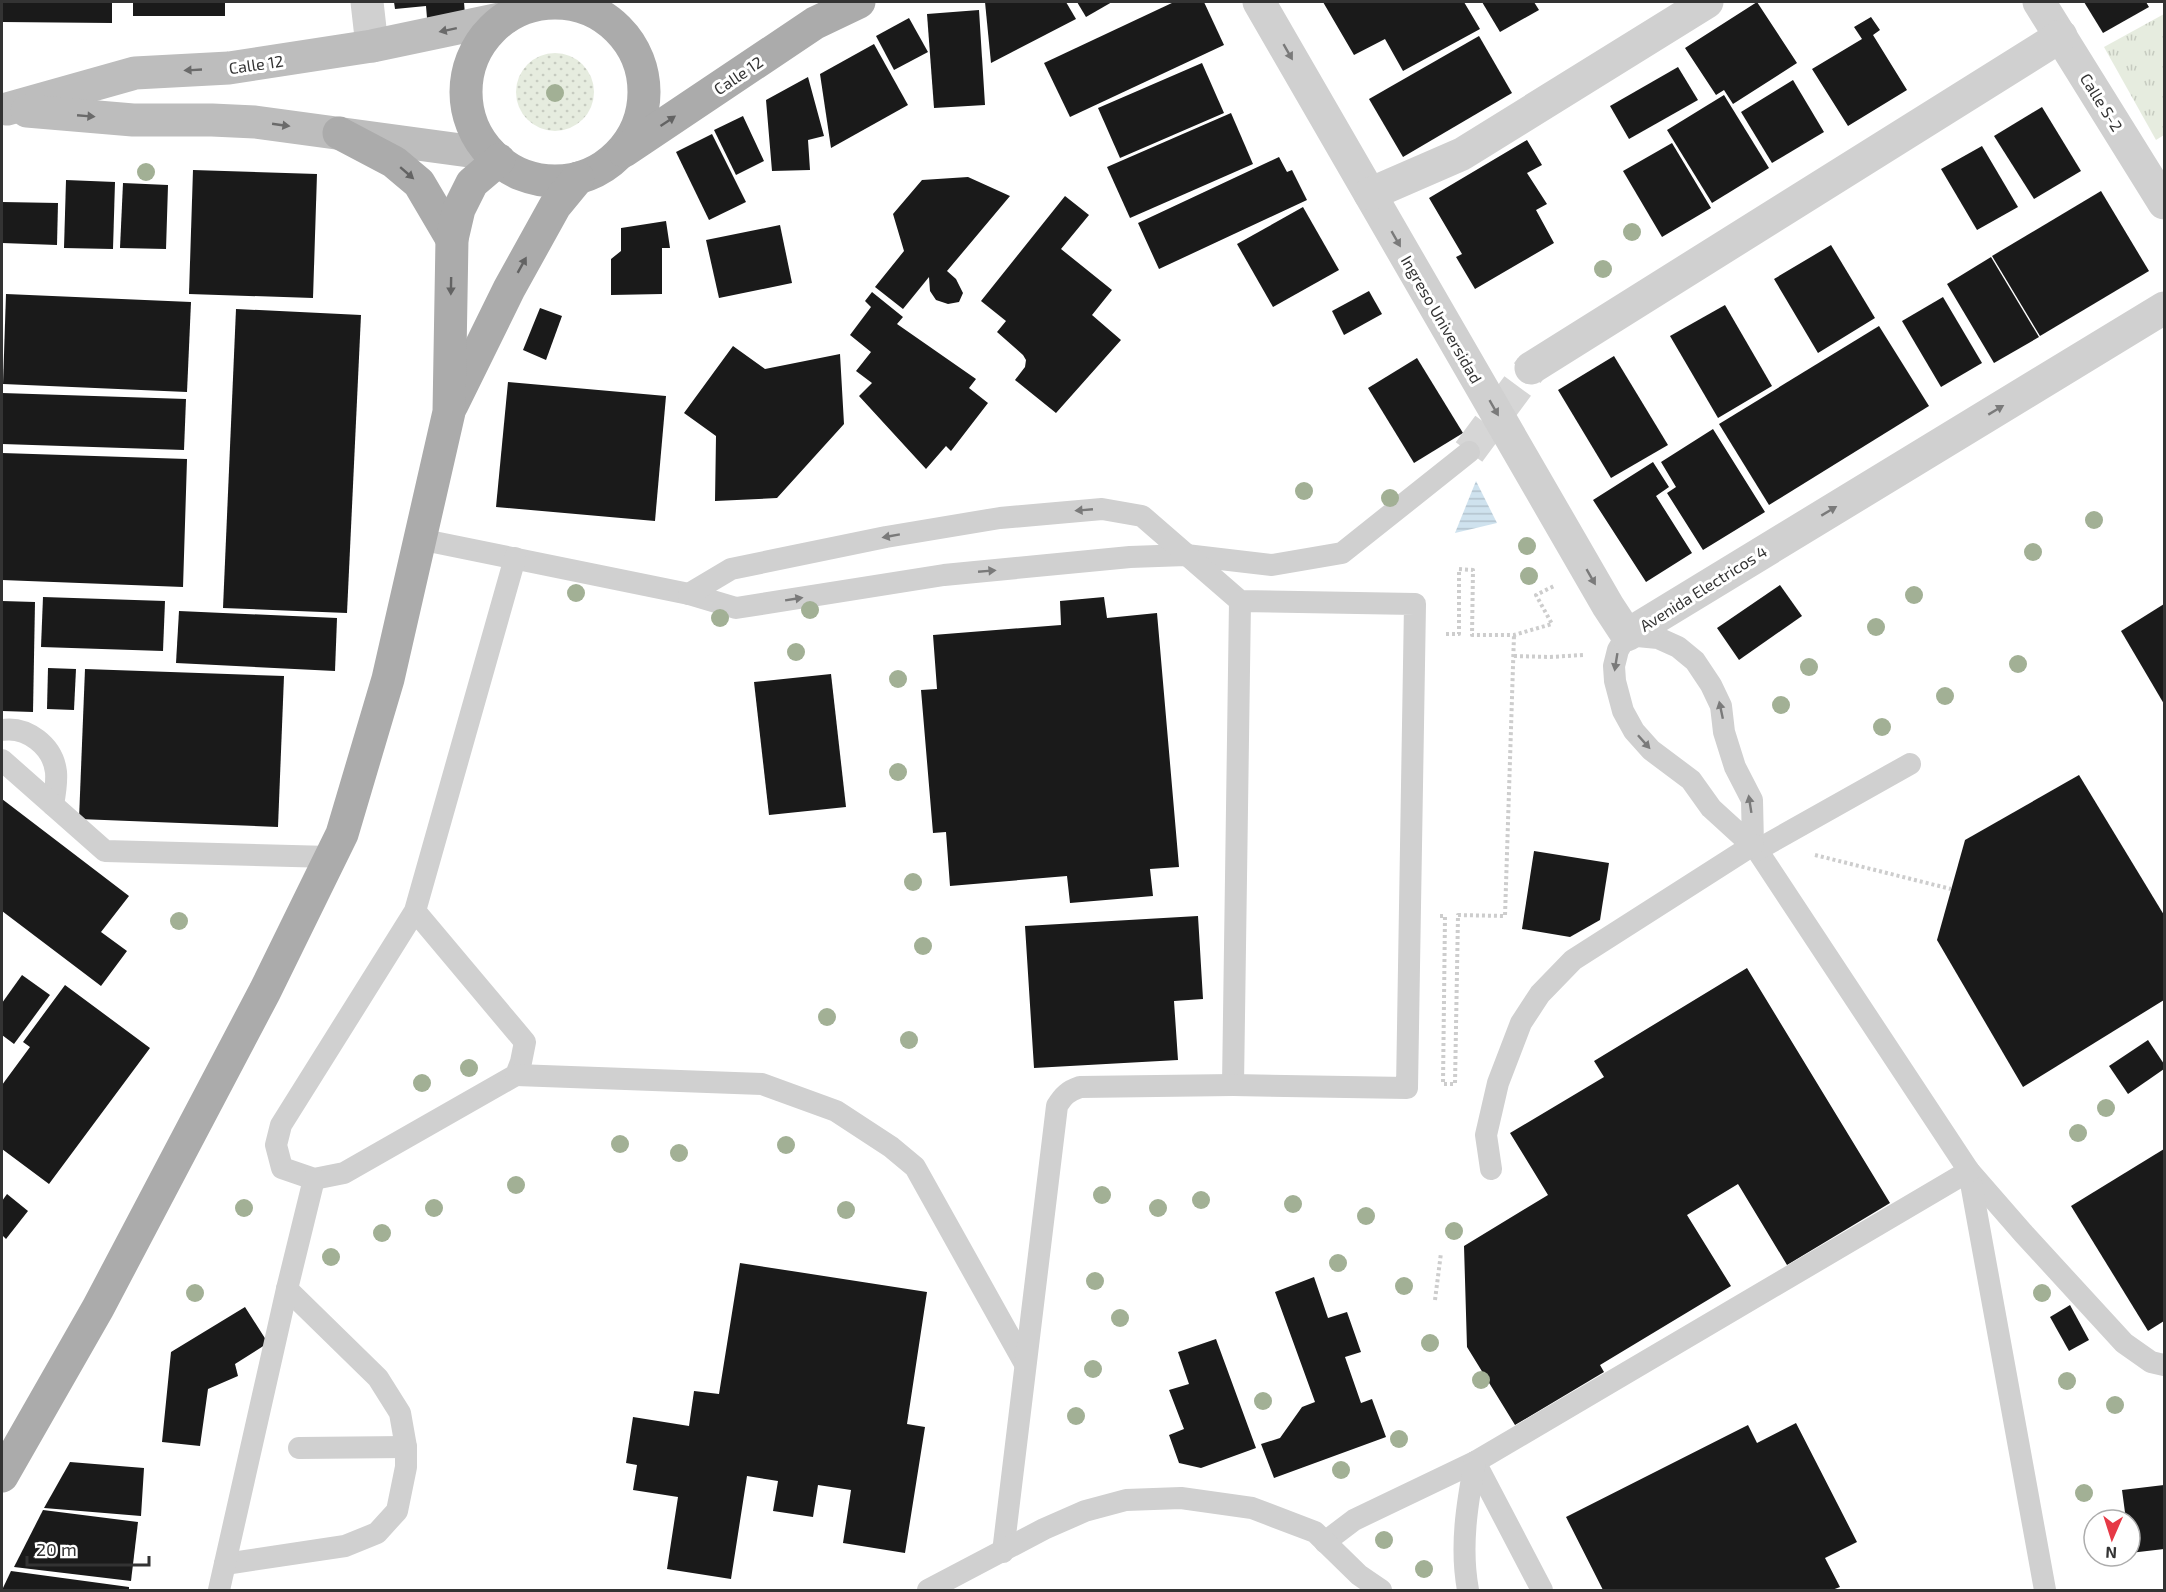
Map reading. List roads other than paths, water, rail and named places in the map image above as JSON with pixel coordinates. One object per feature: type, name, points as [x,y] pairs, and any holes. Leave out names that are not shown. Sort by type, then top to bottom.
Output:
[{"type":"main road","name":"Calle 12","points":[[620,154],[815,23],[860,2]]},
{"type":"main road","points":[[553,3],[590,3],[622,33],[637,56],[644,81],[644,107],[635,132],[620,154],[600,169],[578,178],[555,180],[531,177],[509,168],[495,157],[476,133],[467,108],[465,83],[472,57],[485,35],[505,18],[528,7],[553,3]]},
{"type":"main road","name":"Calle 12","points":[[4,109],[135,73],[229,68],[372,46],[505,18]]},
{"type":"main road","name":"Calle 12","points":[[4,109],[134,120],[255,122],[495,157]]},
{"type":"main road","points":[[339,133],[394,162],[419,183],[452,239]]},
{"type":"main road","points":[[2,1474],[109,1287],[265,991],[342,834],[388,679],[449,412],[452,239],[459,209],[472,183],[495,157]]},
{"type":"main road","points":[[449,412],[508,289],[555,206],[578,178]]},
{"type":"street","points":[[367,2],[372,46]]},
{"type":"street","name":"Ingreso Universidad","points":[[1259,2],[1608,606],[1627,635]]},
{"type":"street","points":[[1370,194],[1462,154],[1707,2]]},
{"type":"street","name":"Calle S-2","points":[[2039,2],[2156,170],[2164,203]]},
{"type":"street","points":[[1531,368],[2061,36]]},
{"type":"street","name":"Avenida Electricos 4","points":[[1627,635],[2164,308]]},
{"type":"lane","points":[[419,539],[689,594],[736,608],[944,575],[1130,557],[1186,555],[1272,565],[1342,553],[1469,452]]},
{"type":"lane","points":[[689,594],[731,569],[886,537],[1000,518],[1102,509],[1142,516],[1240,601],[1415,604],[1407,1088],[1233,1085],[1080,1087],[1070,1090],[1062,1097],[1054,1116],[1003,1552]]},
{"type":"lane","points":[[515,558],[415,911],[281,1125],[276,1145],[282,1168],[314,1179],[344,1173],[516,1075],[762,1084],[836,1111],[891,1147],[915,1167],[1025,1364]]},
{"type":"lane","points":[[1233,1085],[1240,601]]},
{"type":"lane","points":[[1755,847],[1752,800],[1735,767],[1724,732],[1721,705],[1711,685],[1695,661],[1678,647],[1658,638],[1627,635],[1618,651],[1614,666],[1615,681],[1623,711],[1634,731],[1651,750],[1691,780],[1712,808],[1755,847],[1969,1171],[2124,1343],[2151,1362],[2164,1365]]},
{"type":"lane","points":[[2,730],[9,729],[26,733],[40,741],[51,755],[56,770],[53,805]]},
{"type":"lane","points":[[2,760],[105,851],[330,857]]},
{"type":"lane","points":[[1491,1169],[1486,1135],[1498,1083],[1521,1023],[1540,994],[1573,960],[1755,847],[1910,764]]},
{"type":"lane","points":[[415,911],[525,1042],[516,1075]]},
{"type":"lane","points":[[1325,1542],[1354,1520],[1475,1461],[1969,1171]]},
{"type":"lane","points":[[1969,1171],[2045,1590]]},
{"type":"lane","points":[[219,1590],[314,1179]]},
{"type":"lane","points":[[225,1564],[345,1546],[376,1533],[397,1511],[406,1467],[406,1447],[400,1413],[378,1378],[287,1289]]},
{"type":"lane","points":[[299,1448],[406,1447]]},
{"type":"lane","points":[[1468,1590],[1464,1567],[1466,1521],[1475,1461]]},
{"type":"lane","points":[[1475,1461],[1542,1590]]},
{"type":"lane","points":[[933,1589],[1044,1529],[1085,1511],[1126,1500],[1181,1498],[1252,1508],[1315,1532],[1359,1575],[1381,1590]]},
{"type":"water","points":[[1476,481],[1497,523],[1455,533]]},
{"type":"tunnel","points":[[1469,452],[1531,368]]}]
